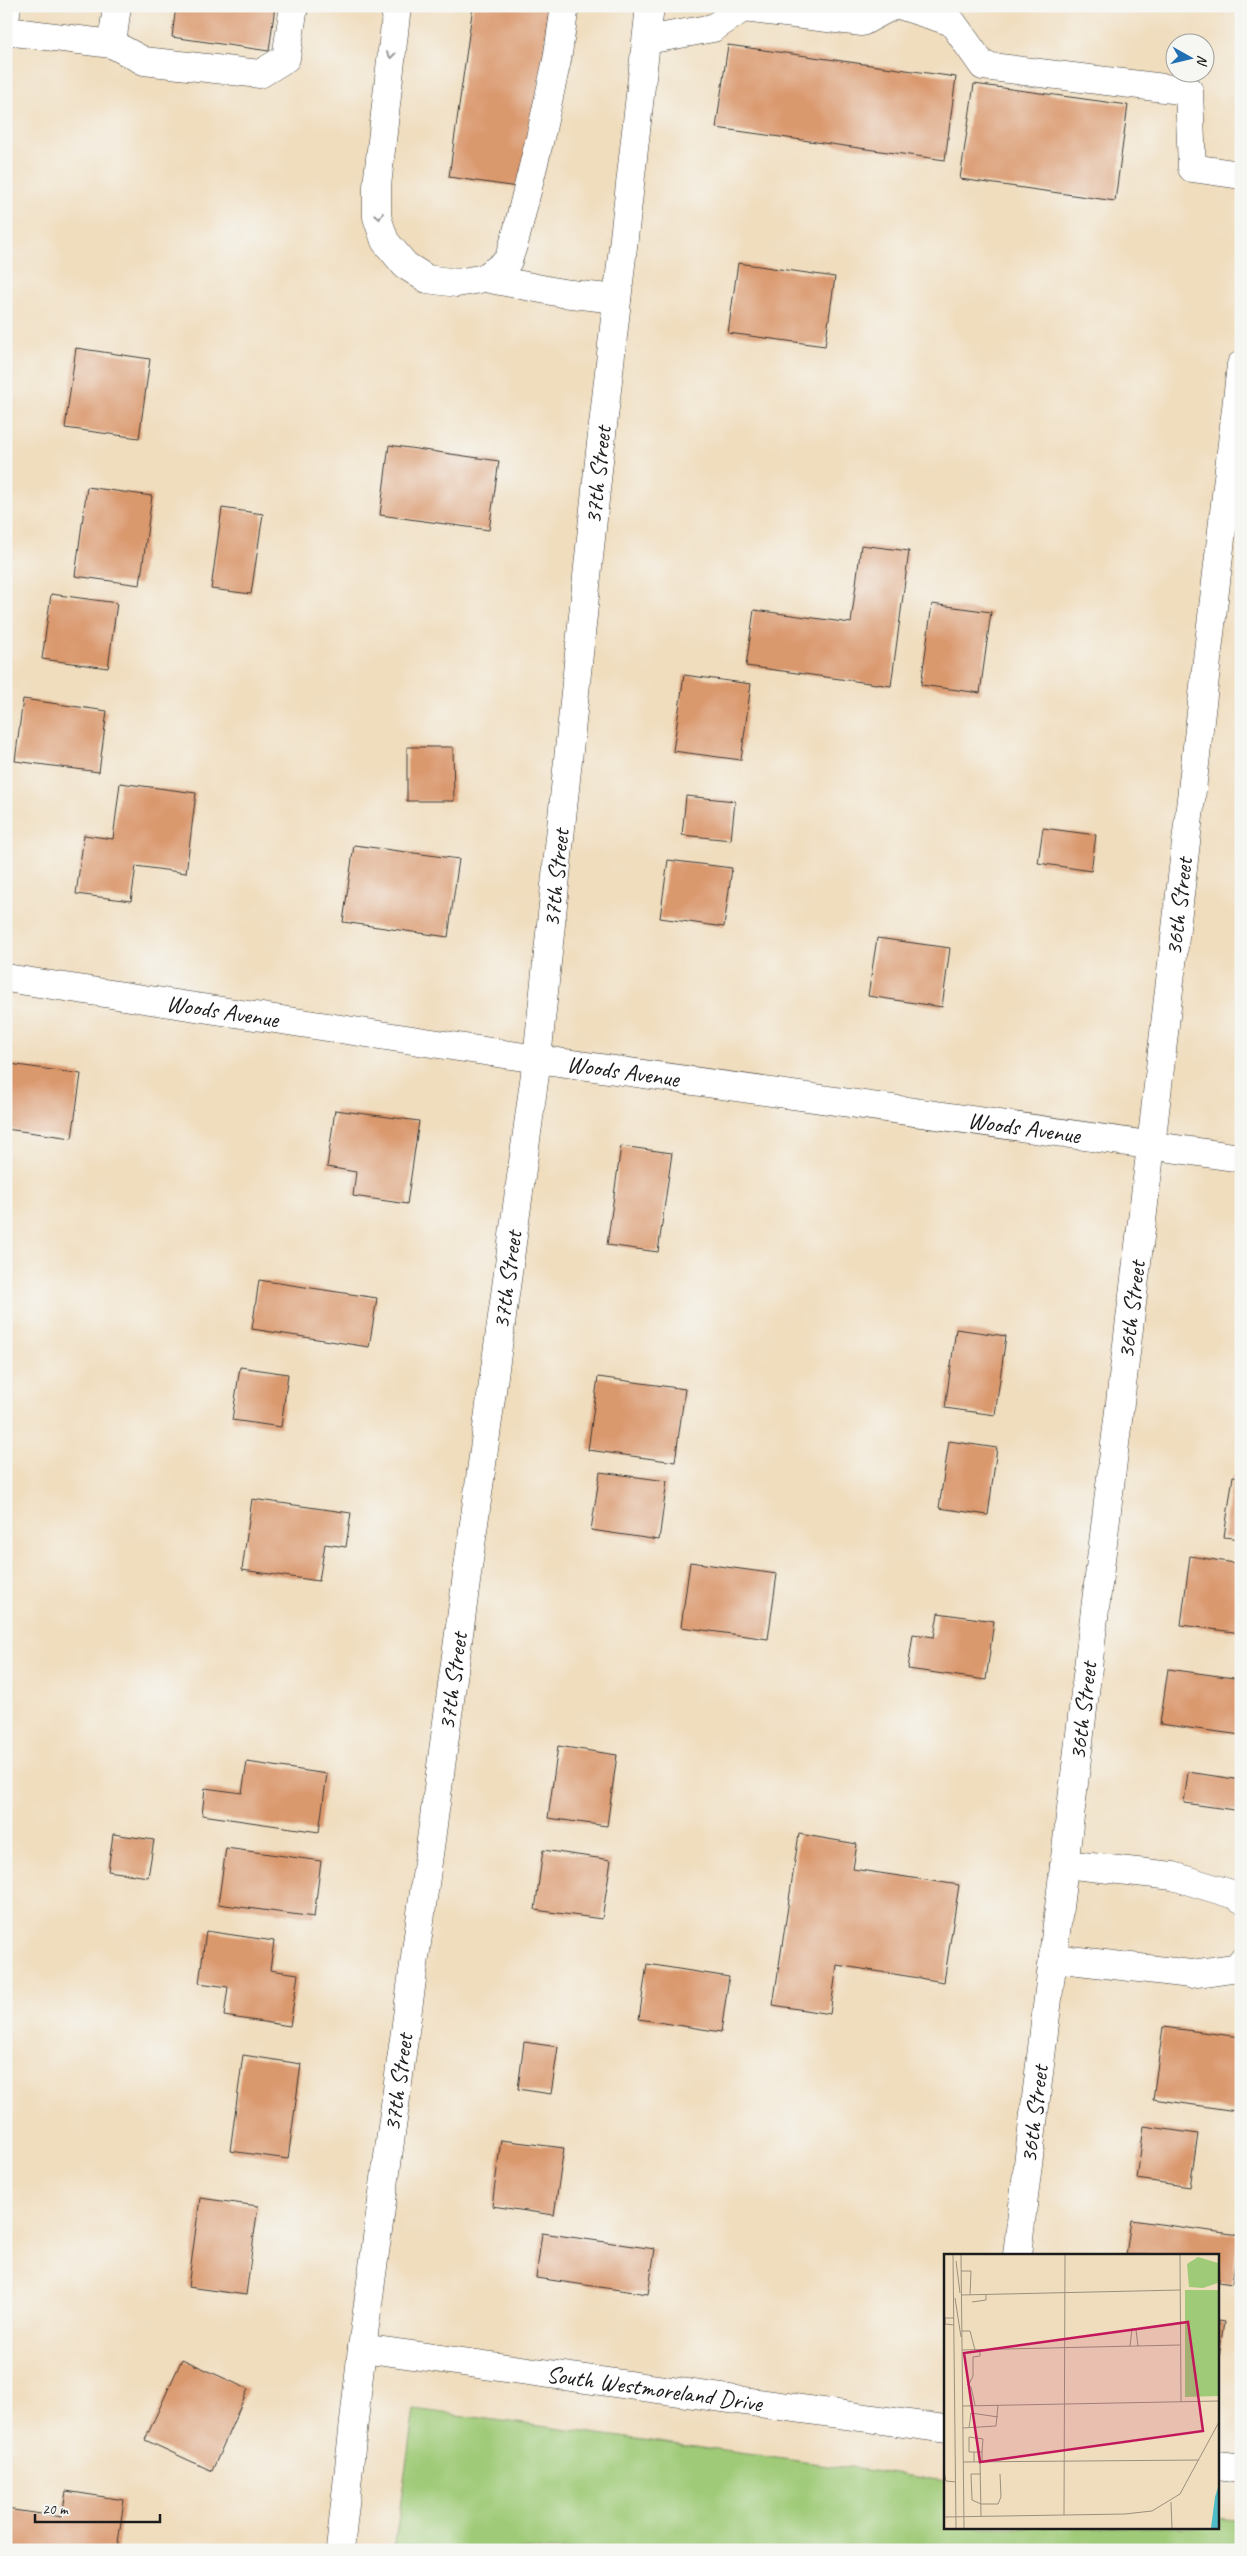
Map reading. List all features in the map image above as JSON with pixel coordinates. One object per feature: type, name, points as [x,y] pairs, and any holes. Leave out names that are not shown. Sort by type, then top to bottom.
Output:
[{"type":"street","points":[[6,12],[7,6]]},
{"type":"street","points":[[112,44],[117,6]]},
{"type":"street","points":[[6,31],[112,44],[144,61],[260,74],[286,58],[294,6]]},
{"type":"street","points":[[396,6],[377,186],[378,217],[385,241],[405,265],[426,279],[457,283],[485,278],[562,293],[618,299]]},
{"type":"street","points":[[485,278],[508,261],[516,236],[557,60],[564,6]]},
{"type":"street","name":"37th Street","points":[[340,2550],[362,2348],[537,1058],[650,6]]},
{"type":"street","points":[[647,40],[713,28],[743,8],[862,22],[892,6]]},
{"type":"street","points":[[902,6],[952,22],[983,66],[1189,90],[1192,168],[1241,175]]},
{"type":"street","name":"36th Street","points":[[1017,2254],[1151,1146],[1241,364]]},
{"type":"street","name":"Woods Avenue","points":[[6,978],[537,1058],[1241,1158]]},
{"type":"street","points":[[1064,1864],[1172,1876],[1236,1894],[1241,1899]]},
{"type":"street","points":[[1053,1958],[1191,1974],[1238,1967],[1241,1962]]},
{"type":"street","name":"South Westmoreland Drive","points":[[362,2348],[944,2429]]},
{"type":"street","points":[[1220,2466],[1241,2469]]},
{"type":"green space","points":[[414,2409],[944,2481],[944,2528],[1220,2528],[1220,2518],[1241,2521],[1241,2550],[394,2550]]},
{"type":"building","points":[[176,6],[275,6],[269,51],[172,37]]},
{"type":"building","points":[[473,6],[551,6],[524,188],[449,177]]},
{"type":"building","points":[[728,45],[956,77],[945,160],[716,128]]},
{"type":"building","points":[[974,84],[1128,105],[1115,201],[960,179]]},
{"type":"building","points":[[738,263],[835,277],[825,346],[728,333]]},
{"type":"building","points":[[76,348],[150,359],[139,438],[65,428]]},
{"type":"building","points":[[389,445],[499,461],[489,530],[380,515]]},
{"type":"building","points":[[87,487],[152,496],[140,585],[75,576]]},
{"type":"building","points":[[222,508],[263,514],[251,594],[211,589]]},
{"type":"building","points":[[861,545],[909,551],[891,686],[746,666],[754,610],[851,623]]},
{"type":"building","points":[[51,594],[117,603],[108,668],[42,659]]},
{"type":"building","points":[[932,604],[991,612],[980,693],[921,685]]},
{"type":"building","points":[[684,675],[751,684],[741,760],[673,751]]},
{"type":"building","points":[[23,699],[107,711],[99,772],[15,761]]},
{"type":"building","points":[[407,747],[453,747],[454,801],[407,801]]},
{"type":"building","points":[[120,783],[196,793],[186,873],[136,866],[131,901],[76,894],[84,835],[113,839]]},
{"type":"building","points":[[686,796],[735,801],[731,840],[682,835]]},
{"type":"building","points":[[1043,828],[1096,835],[1091,871],[1038,863]]},
{"type":"building","points":[[354,845],[459,859],[448,937],[343,922]]},
{"type":"building","points":[[668,860],[732,868],[724,927],[660,918]]},
{"type":"building","points":[[877,938],[950,948],[942,1007],[868,996]]},
{"type":"building","points":[[10,1064],[81,1074],[72,1138],[6,1129],[6,1089]]},
{"type":"building","points":[[335,1110],[419,1121],[407,1204],[353,1196],[356,1172],[327,1167]]},
{"type":"building","points":[[621,1146],[672,1153],[658,1252],[607,1245]]},
{"type":"building","points":[[259,1280],[377,1298],[369,1347],[252,1329]]},
{"type":"building","points":[[956,1329],[1006,1336],[995,1415],[945,1408]]},
{"type":"building","points":[[240,1367],[288,1374],[281,1427],[232,1420]]},
{"type":"building","points":[[598,1377],[685,1389],[675,1462],[588,1450]]},
{"type":"building","points":[[949,1441],[997,1448],[988,1515],[939,1508]]},
{"type":"building","points":[[600,1472],[667,1481],[659,1540],[591,1530]]},
{"type":"building","points":[[1233,1476],[1241,1477],[1241,1539],[1224,1537]]},
{"type":"building","points":[[252,1499],[351,1513],[346,1547],[325,1544],[319,1581],[242,1570]]},
{"type":"building","points":[[1190,1556],[1241,1564],[1241,1633],[1181,1625]]},
{"type":"building","points":[[690,1562],[777,1574],[768,1639],[681,1627]]},
{"type":"building","points":[[938,1613],[994,1621],[986,1680],[908,1669],[913,1634],[934,1637]]},
{"type":"building","points":[[1168,1669],[1241,1679],[1241,1735],[1160,1724]]},
{"type":"building","points":[[558,1746],[617,1755],[607,1826],[548,1818]]},
{"type":"building","points":[[247,1762],[327,1774],[319,1832],[202,1815],[205,1788],[242,1793]]},
{"type":"building","points":[[1188,1772],[1241,1780],[1241,1811],[1184,1803]]},
{"type":"building","points":[[113,1834],[154,1840],[148,1877],[108,1871]]},
{"type":"building","points":[[799,1834],[857,1844],[853,1869],[959,1885],[944,1982],[837,1965],[830,2014],[773,2005]]},
{"type":"building","points":[[226,1848],[321,1861],[314,1917],[218,1904]]},
{"type":"building","points":[[543,1850],[611,1860],[602,1919],[535,1910]]},
{"type":"building","points":[[206,1931],[274,1941],[270,1970],[298,1974],[290,2026],[224,2016],[228,1987],[199,1983]]},
{"type":"building","points":[[647,1964],[729,1977],[721,2032],[639,2019]]},
{"type":"building","points":[[1163,2027],[1241,2037],[1241,2075],[1236,2111],[1153,2099]]},
{"type":"building","points":[[524,2042],[558,2047],[551,2094],[518,2089]]},
{"type":"building","points":[[243,2055],[301,2064],[288,2159],[230,2151]]},
{"type":"building","points":[[1144,2126],[1198,2134],[1190,2187],[1137,2179]]},
{"type":"building","points":[[501,2140],[564,2148],[554,2215],[492,2206]]},
{"type":"building","points":[[200,2198],[258,2206],[246,2295],[188,2287]]},
{"type":"building","points":[[1131,2220],[1239,2235],[1232,2284],[1220,2282],[1220,2254],[1126,2254]]},
{"type":"building","points":[[542,2233],[655,2249],[648,2294],[536,2278]]},
{"type":"building","points":[[1220,2321],[1224,2322],[1220,2349]]},
{"type":"building","points":[[182,2359],[248,2389],[212,2471],[145,2440]]},
{"type":"building","points":[[66,2491],[124,2500],[117,2550],[6,2550],[6,2509],[62,2517]]}]
